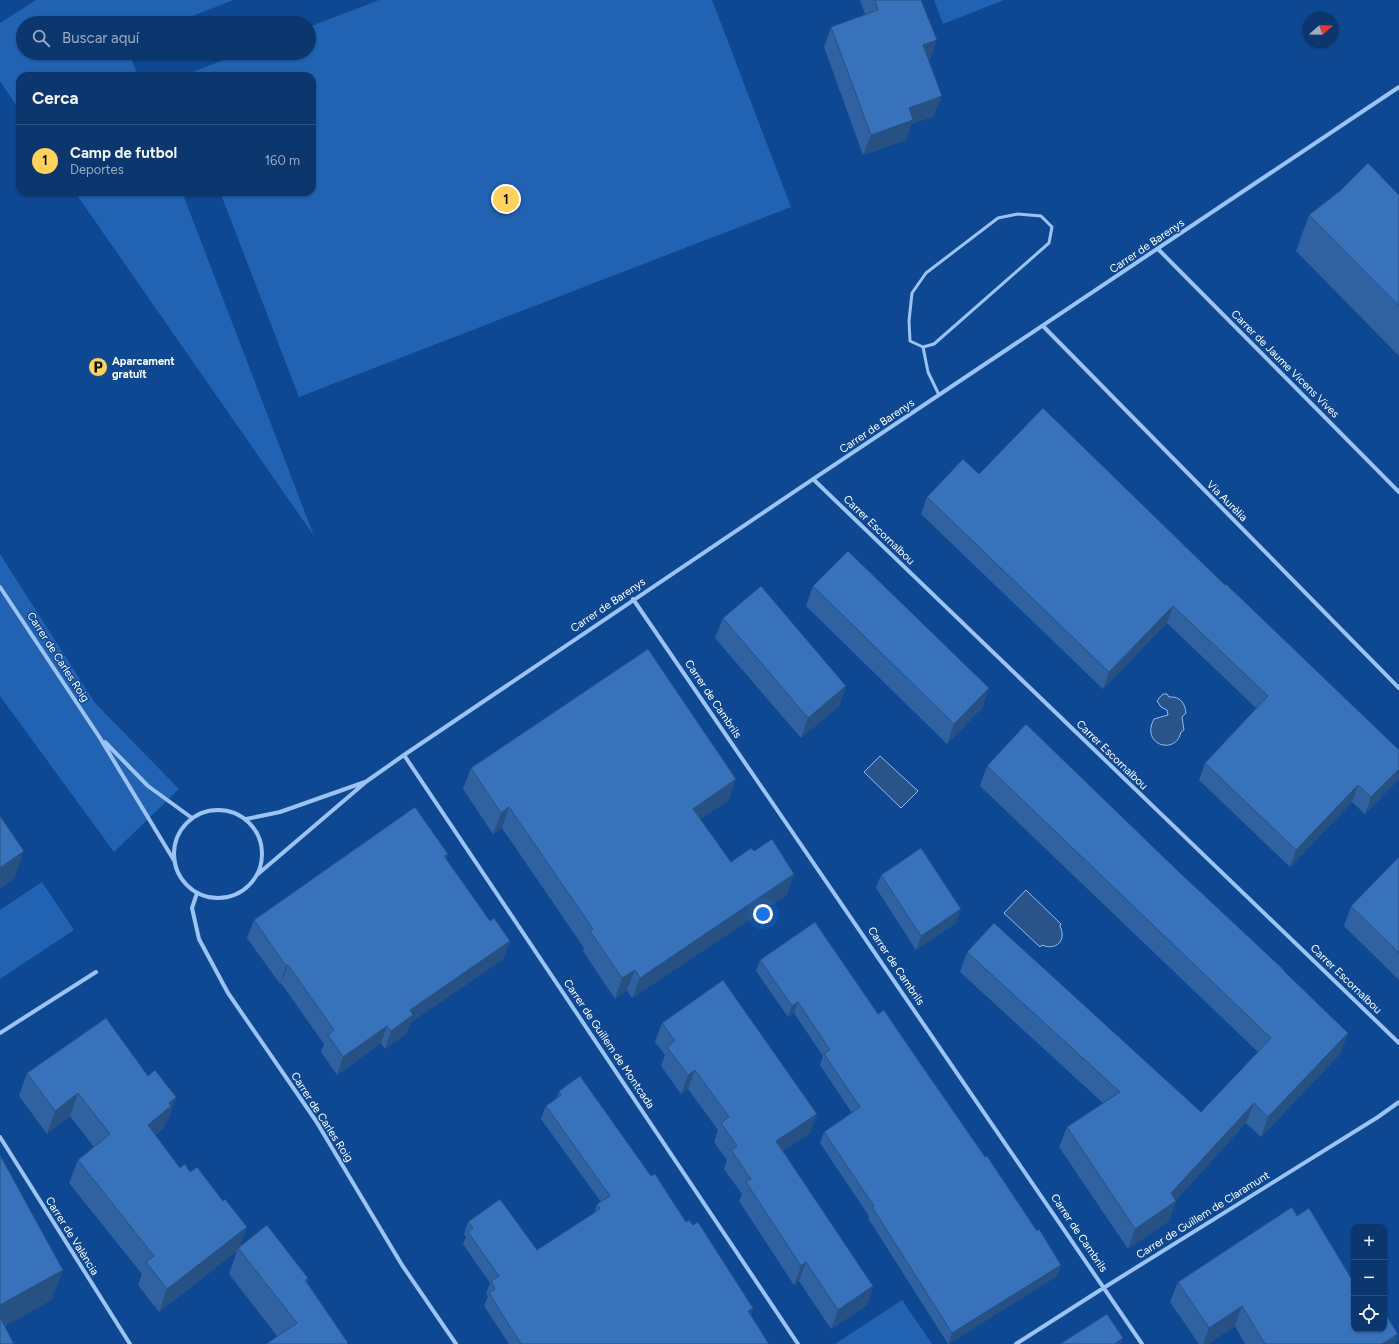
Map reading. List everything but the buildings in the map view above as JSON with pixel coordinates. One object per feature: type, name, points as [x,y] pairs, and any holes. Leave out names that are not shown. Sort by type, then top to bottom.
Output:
[{"type":"street","name":"Carrer de Barenys","points":[[367,781],[633,599],[1399,87]]},
{"type":"street","name":"Carrer de Jaume Vicens Vives","points":[[1158,249],[1399,492]]},
{"type":"street","name":"Via Aurèlia","points":[[1043,326],[1399,688]]},
{"type":"street","name":"Carrer Escornalbou","points":[[813,479],[1399,1043]]},
{"type":"street","name":"Carrer de Carles Roig","points":[[0,587],[100,738],[175,862]]},
{"type":"street","name":"Carrer de Cambrils","points":[[633,599],[1105,1287],[1142,1344]]},
{"type":"street","name":"Carrer de Carles Roig","points":[[100,738],[148,786],[192,818]]},
{"type":"street","name":"Carrer de Guillem de Montcada","points":[[404,755],[798,1344]]},
{"type":"street","points":[[246,819],[280,812],[367,781]]},
{"type":"street","points":[[258,874],[263,860],[262,845],[256,830],[246,819],[233,812],[219,809],[205,811],[192,818],[180,830],[175,846],[175,862],[179,874],[187,885],[197,893],[214,898],[232,896],[246,888],[258,874],[367,781]]},
{"type":"street","name":"Carrer de Carles Roig","points":[[197,893],[192,908],[199,938],[228,993],[316,1121],[402,1265],[456,1344]]},
{"type":"street","points":[[0,1034],[96,972]]},
{"type":"street","name":"Carrer de Guillem de Claramunt","points":[[1016,1344],[1378,1117],[1399,1102]]},
{"type":"street","name":"Carrer de València","points":[[0,1137],[130,1344]]},
{"type":"lane","points":[[1018,214],[1041,216],[1052,228],[1049,243],[934,344],[923,347],[910,341],[909,321],[912,293],[926,273],[998,218],[1018,214]]},
{"type":"lane","points":[[923,347],[928,372],[939,395]]},
{"type":"shaded area","points":[[36,0],[234,0],[192,16],[16,16],[16,60],[132,60],[136,72],[16,72],[16,105],[0,81],[0,23]]},
{"type":"shaded area","points":[[379,0],[712,0],[791,207],[299,397],[222,196],[316,196],[316,72],[192,72],[224,60],[316,60],[316,24]]},
{"type":"shaded area","points":[[934,0],[1004,0],[943,24]]},
{"type":"shaded area","points":[[78,196],[184,196],[314,536]]},
{"type":"shaded area","points":[[0,554],[95,703],[179,789],[114,852],[0,696]]},
{"type":"shaded area","points":[[1163,694],[1179,699],[1183,703],[1186,713],[1182,717],[1184,730],[1173,744],[1167,745],[1160,744],[1155,741],[1151,728],[1154,719],[1168,715],[1167,710],[1161,707],[1157,701]]},
{"type":"shaded area","points":[[880,756],[918,791],[901,808],[864,772]]},
{"type":"shaded area","points":[[42,882],[74,930],[0,979],[0,910]]},
{"type":"shaded area","points":[[1026,890],[1061,924],[1062,936],[1061,940],[1056,946],[1047,947],[1042,945],[1040,947],[1004,913]]},
{"type":"shaded area","points":[[902,1300],[932,1344],[835,1344]]},
{"type":"place","name":"Camp de futbol","points":[[506,199]]},
{"type":"place","name":"Aparcament gratuït","points":[[98,367]]}]
